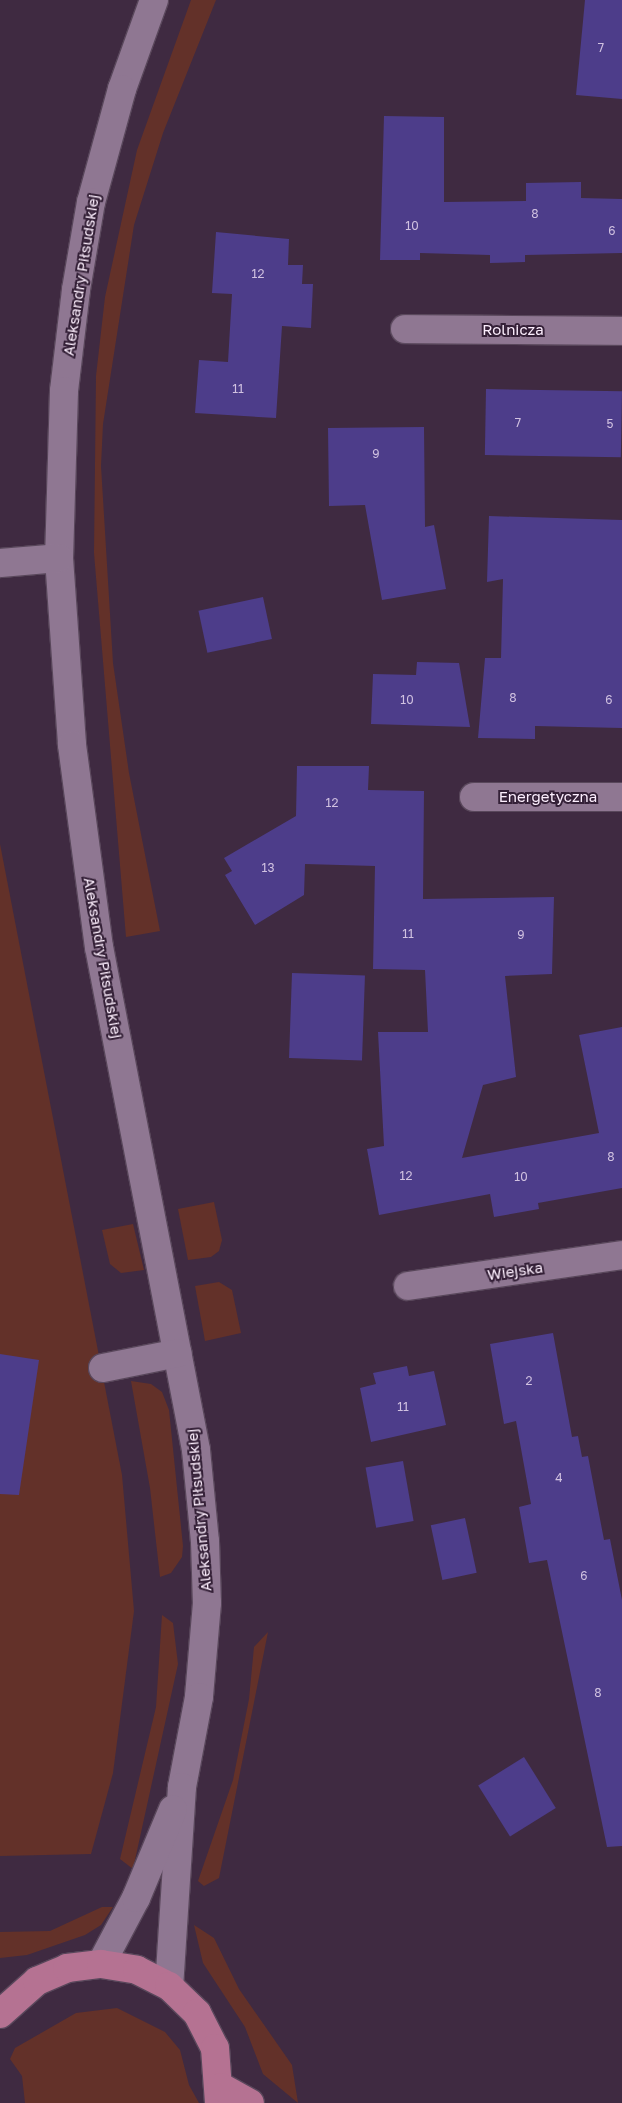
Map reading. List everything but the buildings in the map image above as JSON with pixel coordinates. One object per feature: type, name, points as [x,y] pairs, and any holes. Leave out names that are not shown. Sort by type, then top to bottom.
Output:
[{"type":"main road","points":[[3,2004],[37,1981],[60,1971],[101,1964],[136,1970],[169,1986],[197,2013],[215,2048],[220,2095],[250,2103]]},
{"type":"street","name":"Aleksandry Piłsudskiej","points":[[154,0],[122,89],[91,202],[77,282],[64,391],[59,558],[72,745],[96,930],[196,1450],[208,1603],[199,1696],[182,1786],[169,1986]]},
{"type":"street","name":"Rolnicza","points":[[404,329],[622,331]]},
{"type":"street","points":[[0,563],[59,558]]},
{"type":"street","name":"Energetyczna","points":[[474,797],[622,797]]},
{"type":"street","name":"Wiejska","points":[[408,1286],[621,1260]]},
{"type":"street","points":[[103,1368],[178,1354]]},
{"type":"street","name":"Aleksandry Piłsudskiej","points":[[101,1964],[136,1898],[182,1786]]},
{"type":"shaded area","points":[[191,0],[216,0],[163,133],[134,225],[103,424],[101,466],[113,663],[129,773],[160,931],[126,937],[94,553],[96,376],[105,297],[137,150]]},
{"type":"shaded area","points":[[0,844],[122,1475],[134,1611],[113,1773],[91,1854],[0,1856]]},
{"type":"shaded area","points":[[214,1202],[222,1240],[219,1251],[211,1257],[188,1260],[178,1209]]},
{"type":"shaded area","points":[[133,1224],[144,1270],[121,1273],[110,1264],[102,1230]]},
{"type":"shaded area","points":[[219,1282],[232,1290],[241,1333],[205,1341],[195,1286]]},
{"type":"shaded area","points":[[131,1381],[151,1384],[162,1392],[169,1410],[183,1546],[182,1557],[171,1573],[160,1577],[150,1488]]},
{"type":"shaded area","points":[[162,1615],[173,1623],[178,1664],[133,1869],[120,1859],[156,1707]]},
{"type":"shaded area","points":[[268,1632],[219,1878],[204,1886],[198,1881],[233,1780],[249,1699],[254,1647]]},
{"type":"shaded area","points":[[102,1907],[113,1907],[101,1925],[85,1935],[27,1955],[0,1958],[0,1932],[50,1931]]},
{"type":"shaded area","points":[[194,1925],[214,1938],[239,1989],[292,2065],[298,2103],[263,2074],[245,2027],[203,1963]]},
{"type":"shaded area","points":[[117,2008],[165,2032],[180,2050],[189,2085],[199,2103],[25,2103],[22,2076],[10,2059],[15,2048],[76,2013]]}]
